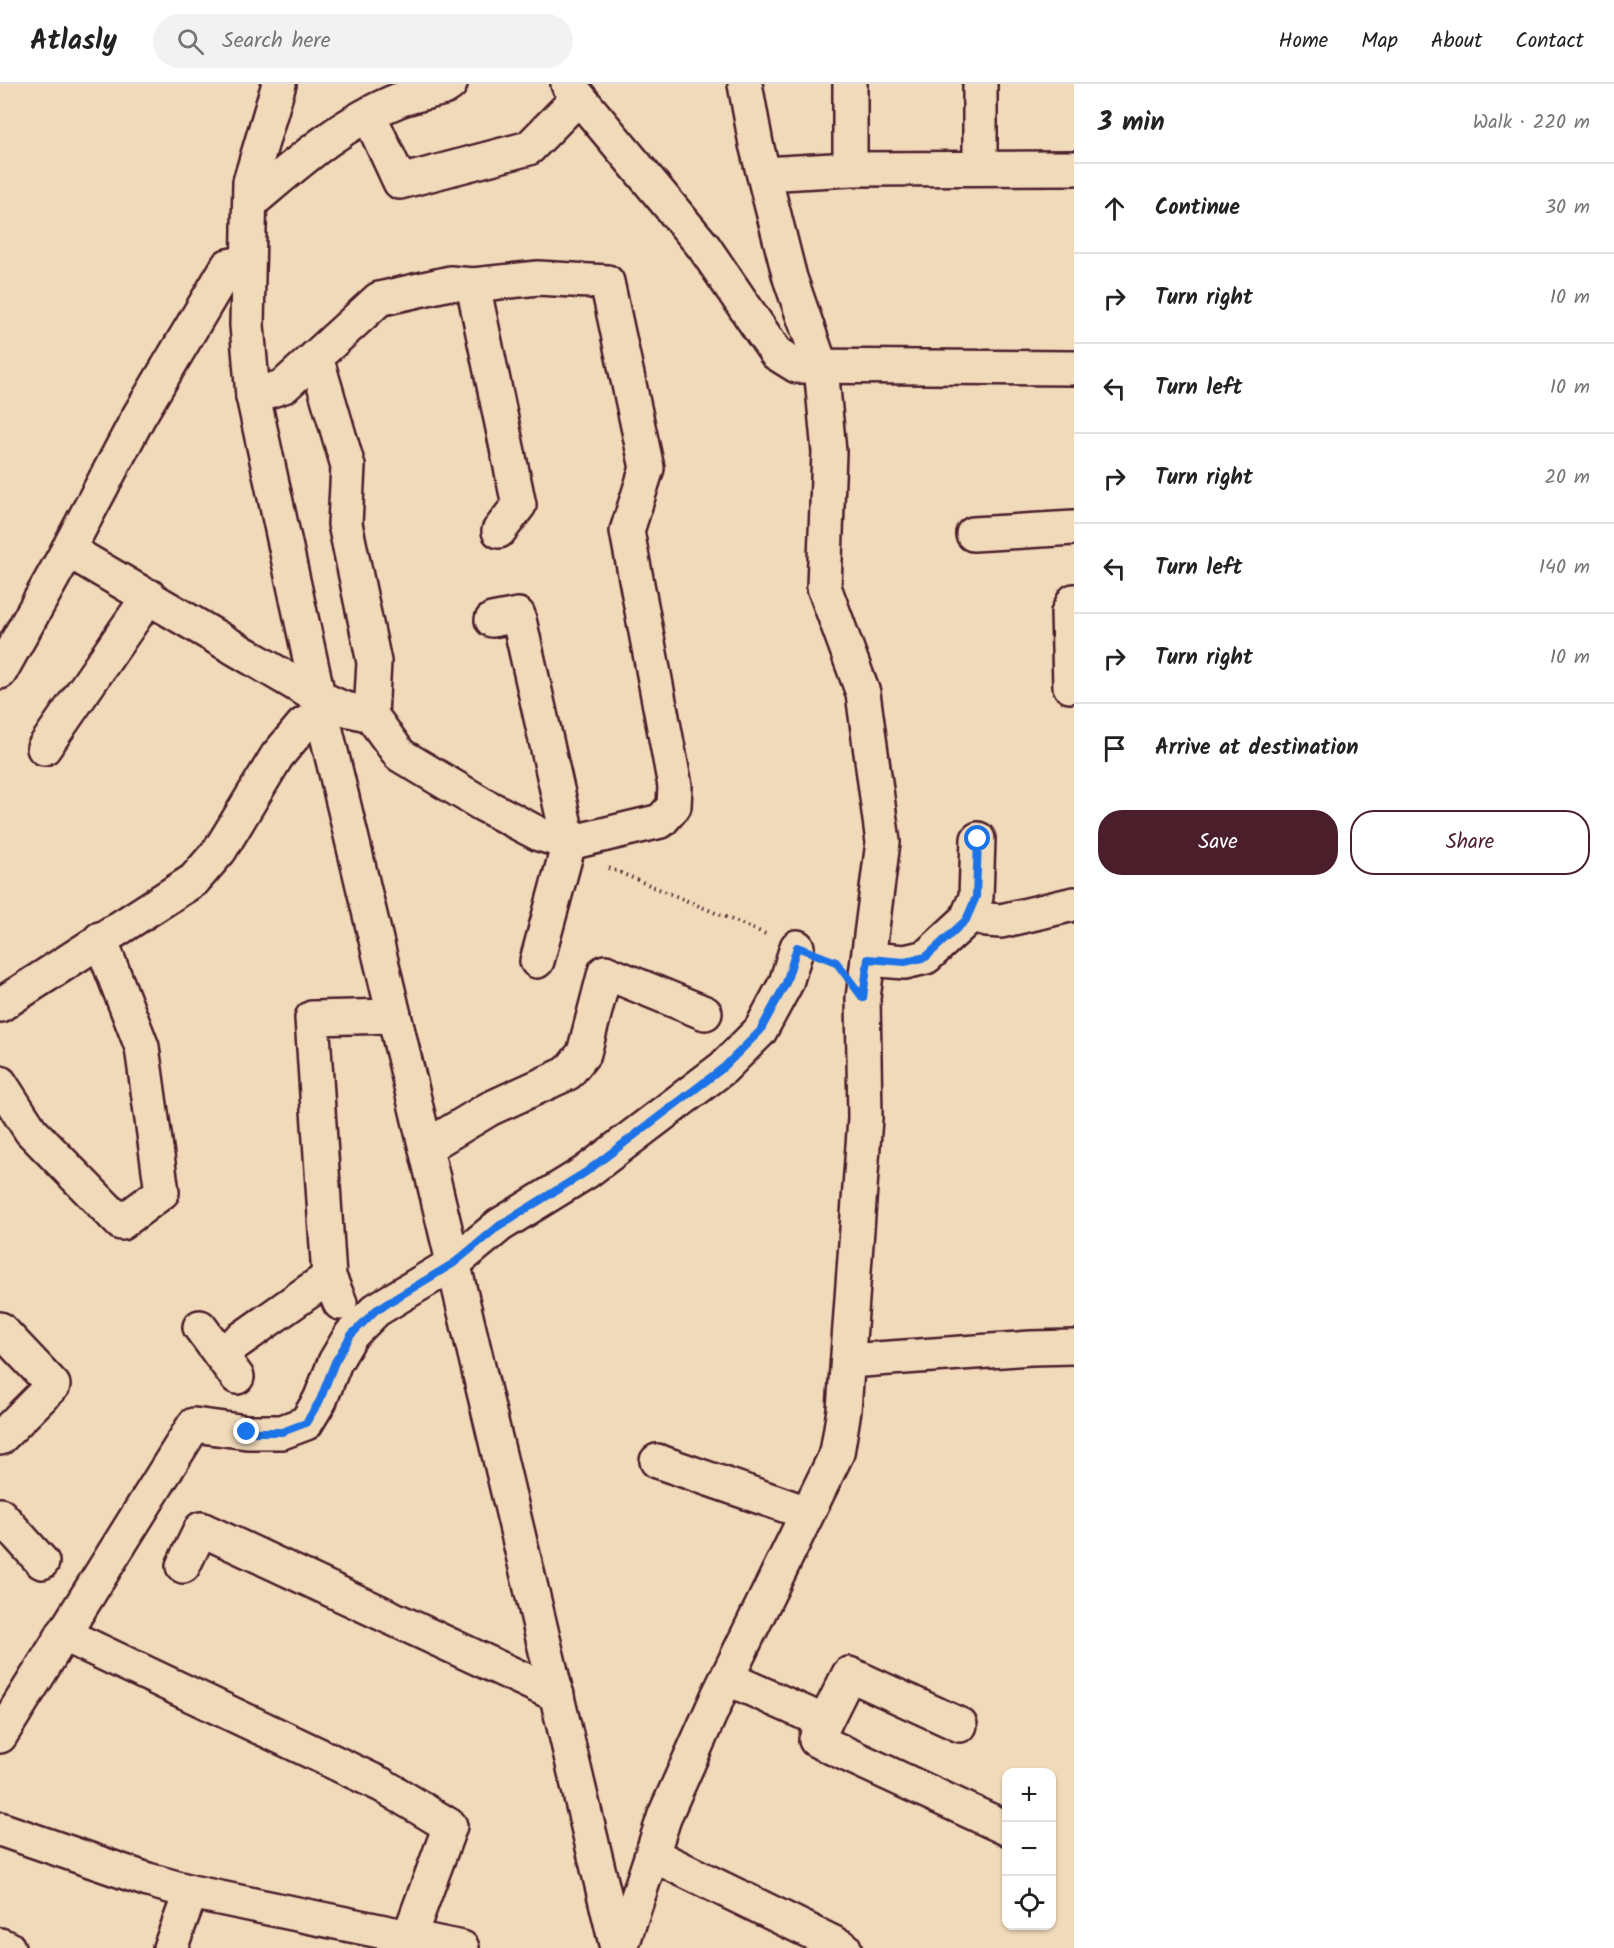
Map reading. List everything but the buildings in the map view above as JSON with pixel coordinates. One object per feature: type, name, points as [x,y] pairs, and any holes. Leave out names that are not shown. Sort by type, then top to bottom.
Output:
[{"type":"street","points":[[279,84],[250,182],[247,325],[253,396],[320,706],[619,1948]]},
{"type":"street","points":[[250,203],[312,152],[369,115],[399,100],[444,88],[450,84]]},
{"type":"street","points":[[619,1948],[665,1815],[727,1678],[837,1453],[844,1410],[865,1118],[863,998],[884,842],[864,693],[824,587],[829,452],[821,367],[790,278],[756,144],[745,84]]},
{"type":"street","points":[[850,84],[850,169]]},
{"type":"street","points":[[980,84],[980,168]]},
{"type":"street","points":[[369,115],[400,182],[530,147],[573,91],[704,247],[776,353],[797,366],[1074,368]]},
{"type":"street","points":[[764,174],[850,169],[1074,168]]},
{"type":"street","points":[[0,672],[68,550],[134,424],[228,266],[248,262]]},
{"type":"street","points":[[253,396],[284,386],[379,299],[450,283],[473,285],[538,278],[607,282],[647,468],[627,531],[675,786],[674,806],[661,821],[569,843],[539,834],[482,804],[400,755],[371,715],[374,662],[345,524],[348,466],[316,357]]},
{"type":"street","points":[[473,285],[519,505],[499,531]]},
{"type":"street","points":[[973,534],[1074,528]]},
{"type":"street","points":[[68,550],[149,596],[320,706],[342,708],[371,715]]},
{"type":"street","points":[[44,748],[149,596]]},
{"type":"street","points":[[1070,686],[1068,613],[1074,601]]},
{"type":"street","points":[[492,620],[518,615],[569,843],[537,962]]},
{"type":"street","points":[[0,1005],[194,880],[220,850],[277,756],[320,706]]},
{"type":"street","points":[[868,959],[905,962],[926,957],[966,920],[976,897],[978,839]]},
{"type":"street","points":[[970,912],[987,920],[1001,921],[1074,904]]},
{"type":"street","points":[[0,1083],[32,1131],[121,1223],[162,1192],[142,1047],[100,939]]},
{"type":"street","points":[[0,1736],[194,1425],[247,1432],[282,1432],[306,1423],[320,1400],[335,1362],[351,1335],[376,1310],[454,1263],[500,1225],[586,1172],[723,1068],[760,1031],[786,983],[797,947]]},
{"type":"street","points":[[426,1147],[489,1109],[568,1073],[584,1053],[605,972],[705,1013]]},
{"type":"street","points":[[200,1327],[229,1366],[335,1290],[312,1018],[394,1016]]},
{"type":"street","points":[[0,1329],[53,1385],[0,1438]]},
{"type":"street","points":[[848,1361],[1074,1347]]},
{"type":"street","points":[[657,1461],[807,1513]]},
{"type":"street","points":[[0,1515],[42,1562]]},
{"type":"street","points":[[183,1566],[201,1529],[557,1695]]},
{"type":"street","points":[[63,1634],[382,1785],[450,1826],[409,1937]]},
{"type":"street","points":[[960,1725],[849,1674],[816,1740],[1002,1826]]},
{"type":"street","points":[[727,1678],[825,1722]]},
{"type":"street","points":[[0,1829],[148,1880],[191,1892],[462,1948]]},
{"type":"street","points":[[653,1855],[844,1948]]},
{"type":"street","points":[[170,1948],[191,1892]]},
{"type":"street","points":[[0,1944],[8,1948]]},
{"type":"path","points":[[569,843],[575,854],[797,947]]},
{"type":"route","points":[[247,1432],[282,1432],[306,1423],[320,1400],[335,1362],[351,1335],[376,1310],[454,1263],[500,1225],[586,1172],[723,1068],[760,1031],[786,983],[797,947],[836,962],[863,998],[868,959],[905,962],[926,957],[966,920],[976,897],[978,839]]}]
